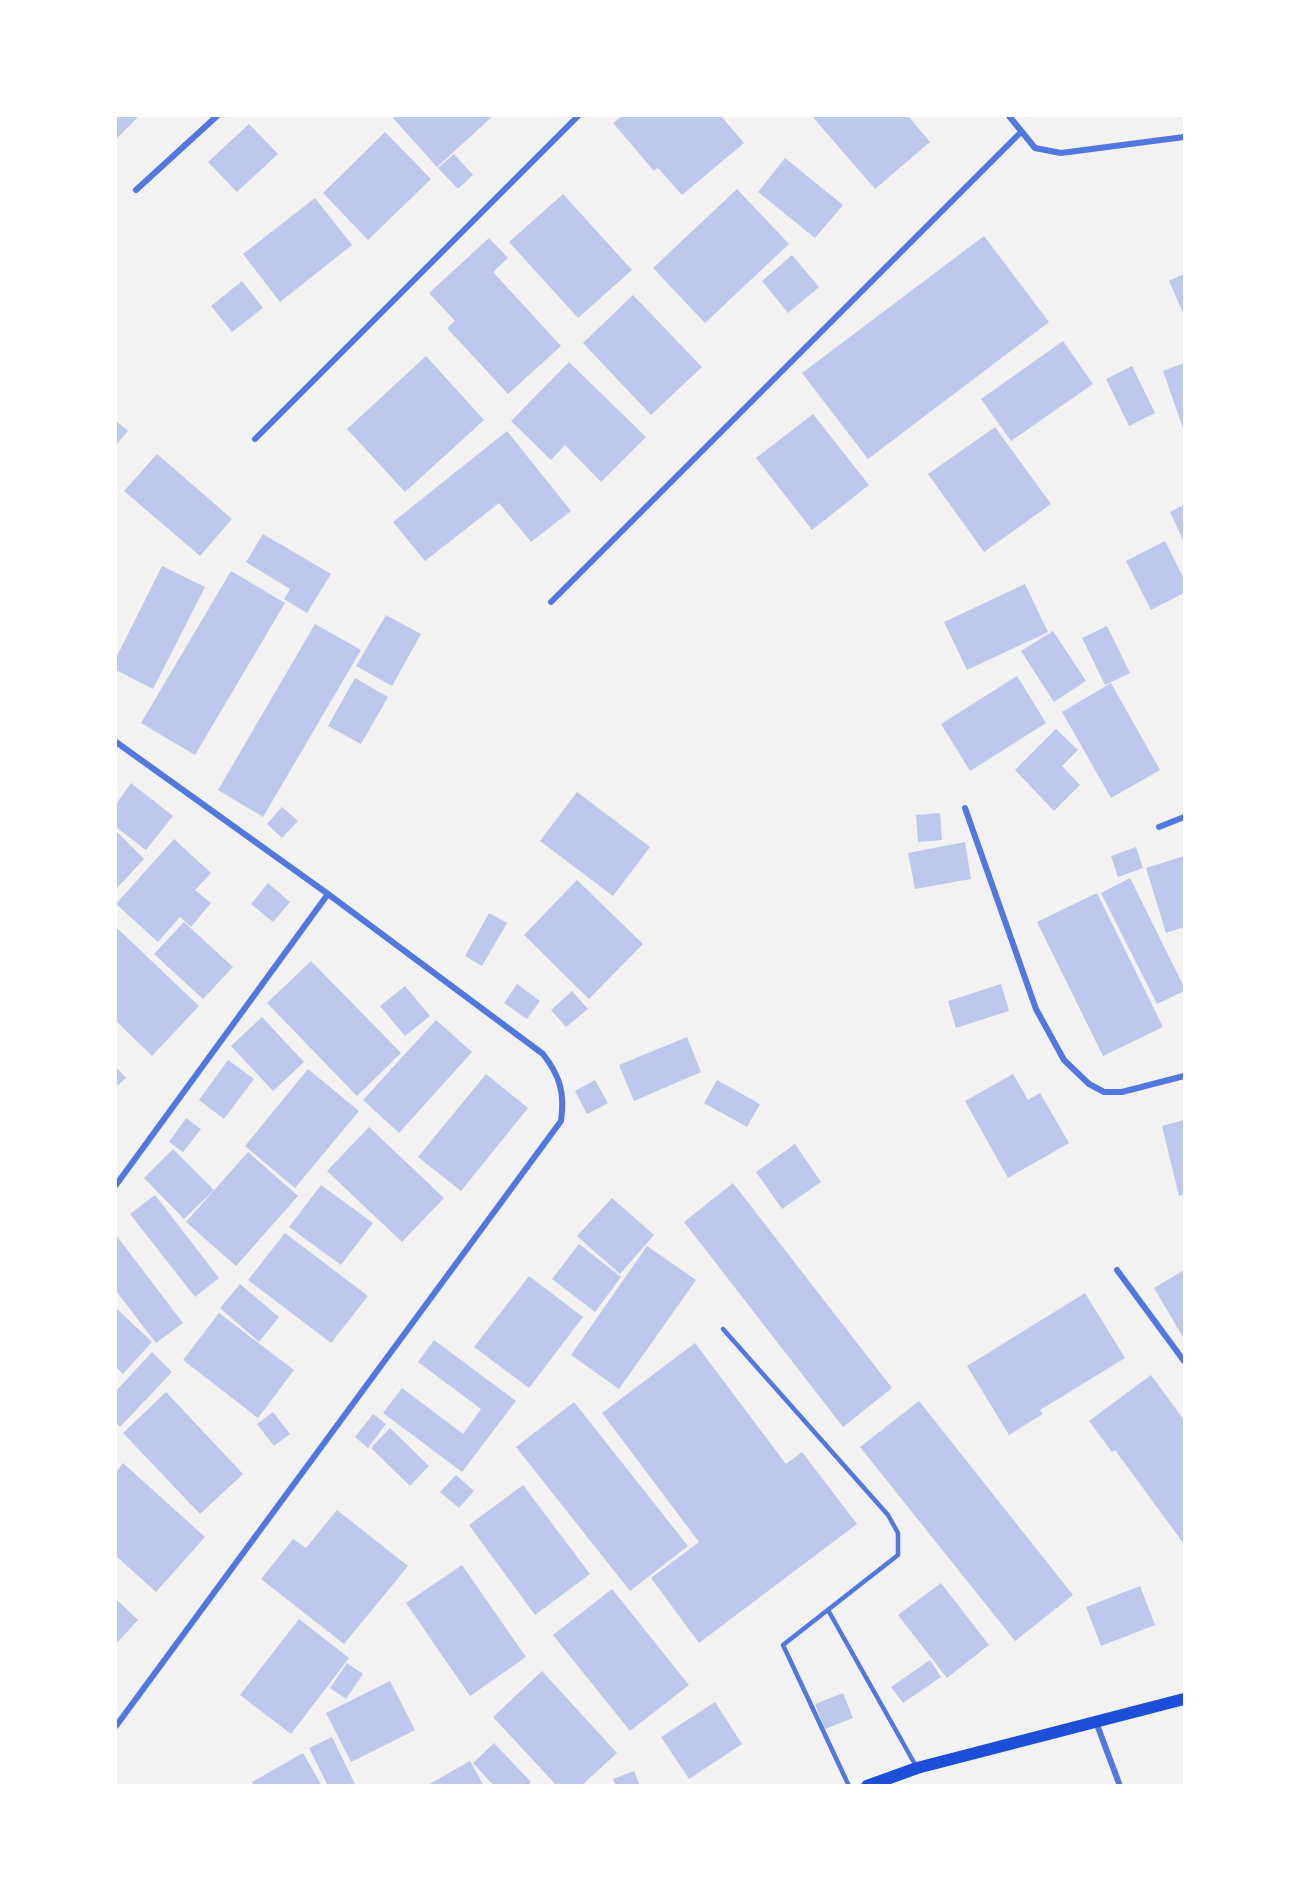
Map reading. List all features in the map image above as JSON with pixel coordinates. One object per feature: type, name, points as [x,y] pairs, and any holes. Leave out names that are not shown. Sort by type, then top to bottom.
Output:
[{"type":"main road","points":[[867,1785],[917,1768],[1185,1699]]},
{"type":"street","points":[[136,190],[217,116]]},
{"type":"street","points":[[255,439],[578,116]]},
{"type":"street","points":[[1009,116],[1035,148],[1061,153],[1185,137]]},
{"type":"street","points":[[551,602],[1021,132]]},
{"type":"street","points":[[116,742],[328,894],[543,1054],[555,1070],[564,1105],[561,1121],[116,1726]]},
{"type":"street","points":[[965,808],[1036,1009],[1064,1060],[1089,1084],[1104,1092],[1122,1092],[1185,1076]]},
{"type":"street","points":[[1159,827],[1185,817]]},
{"type":"street","points":[[116,1185],[328,894]]},
{"type":"street","points":[[1117,1270],[1185,1361]]},
{"type":"street","points":[[1096,1722],[1120,1785]]},
{"type":"lane","points":[[723,1329],[888,1515],[898,1533],[898,1555],[783,1645],[849,1785]]},
{"type":"lane","points":[[828,1610],[917,1768]]},
{"type":"building","points":[[116,116],[139,116],[116,139]]},
{"type":"building","points":[[395,116],[493,116],[437,167],[393,118]]},
{"type":"building","points":[[622,116],[721,116],[744,143],[682,195],[658,168],[654,171],[613,123]]},
{"type":"building","points":[[812,116],[908,116],[930,142],[875,189]]},
{"type":"building","points":[[249,124],[278,154],[237,192],[208,162]]},
{"type":"building","points":[[385,132],[431,179],[368,240],[323,193]]},
{"type":"building","points":[[454,154],[473,175],[458,189],[438,168]]},
{"type":"building","points":[[785,158],[843,205],[815,238],[758,192]]},
{"type":"building","points":[[737,189],[789,244],[705,323],[653,268]]},
{"type":"building","points":[[563,194],[632,270],[578,318],[509,242]]},
{"type":"building","points":[[315,198],[352,245],[280,302],[243,254]]},
{"type":"building","points":[[984,236],[1049,322],[868,459],[802,373]]},
{"type":"building","points":[[489,238],[508,258],[493,272],[561,346],[508,394],[447,328],[455,321],[429,293]]},
{"type":"building","points":[[792,255],[819,287],[788,313],[762,281]]},
{"type":"building","points":[[1184,274],[1184,315],[1169,281]]},
{"type":"building","points":[[242,281],[263,308],[232,332],[211,306]]},
{"type":"building","points":[[633,295],[702,367],[651,415],[583,343]]},
{"type":"building","points":[[1063,341],[1093,384],[1011,441],[981,399]]},
{"type":"building","points":[[426,356],[484,420],[405,492],[347,429]]},
{"type":"building","points":[[569,362],[646,437],[601,482],[565,445],[551,460],[511,421]]},
{"type":"building","points":[[1184,363],[1184,431],[1163,371]]},
{"type":"building","points":[[1132,366],[1155,413],[1129,426],[1106,379]]},
{"type":"building","points":[[813,414],[869,485],[812,530],[756,458]]},
{"type":"building","points":[[116,421],[128,431],[116,445]]},
{"type":"building","points":[[995,427],[1051,504],[984,552],[928,474]]},
{"type":"building","points":[[507,431],[571,511],[531,542],[499,503],[425,561],[393,522]]},
{"type":"building","points":[[157,454],[232,519],[200,556],[124,491]]},
{"type":"building","points":[[1184,505],[1184,542],[1170,512]]},
{"type":"building","points":[[263,534],[331,574],[307,613],[284,599],[290,589],[246,562]]},
{"type":"building","points":[[1165,541],[1184,579],[1184,593],[1151,610],[1126,561]]},
{"type":"building","points":[[162,566],[205,587],[153,689],[116,670],[116,658]]},
{"type":"building","points":[[231,571],[285,603],[195,755],[141,723]]},
{"type":"building","points":[[1025,584],[1048,632],[967,670],[944,622]]},
{"type":"building","points":[[386,615],[421,634],[392,686],[356,666]]},
{"type":"building","points":[[315,624],[361,650],[263,817],[218,790]]},
{"type":"building","points":[[1107,626],[1130,673],[1105,685],[1082,638]]},
{"type":"building","points":[[1053,631],[1086,681],[1054,702],[1021,651]]},
{"type":"building","points":[[1017,676],[1046,723],[970,771],[941,724]]},
{"type":"building","points":[[355,678],[388,697],[361,744],[328,726]]},
{"type":"building","points":[[1111,683],[1160,770],[1111,798],[1062,712]]},
{"type":"building","points":[[1056,729],[1078,750],[1062,766],[1080,785],[1054,811],[1015,770]]},
{"type":"building","points":[[131,783],[173,816],[146,850],[116,827],[116,804]]},
{"type":"building","points":[[577,792],[650,847],[613,896],[540,841]]},
{"type":"building","points":[[282,807],[298,821],[282,838],[267,824]]},
{"type":"building","points":[[940,813],[942,840],[918,842],[916,815]]},
{"type":"building","points":[[116,831],[144,859],[116,889]]},
{"type":"building","points":[[174,839],[211,873],[195,890],[211,903],[191,927],[180,917],[158,942],[116,904]]},
{"type":"building","points":[[965,842],[971,879],[915,889],[908,853]]},
{"type":"building","points":[[1136,847],[1143,868],[1118,877],[1111,856]]},
{"type":"building","points":[[1184,856],[1184,927],[1166,933],[1146,868]]},
{"type":"building","points":[[1130,878],[1184,987],[1184,991],[1157,1004],[1101,893]]},
{"type":"building","points":[[577,880],[643,944],[589,999],[524,935]]},
{"type":"building","points":[[268,883],[290,902],[273,922],[251,904]]},
{"type":"building","points":[[1097,893],[1163,1027],[1103,1056],[1037,922]]},
{"type":"building","points":[[489,913],[507,923],[482,966],[465,956]]},
{"type":"building","points":[[184,922],[233,967],[203,999],[154,954]]},
{"type":"building","points":[[117,928],[199,1006],[152,1056],[116,1021]]},
{"type":"building","points":[[311,961],[401,1053],[357,1096],[267,1003]]},
{"type":"building","points":[[517,984],[540,1001],[527,1019],[504,1003]]},
{"type":"building","points":[[1001,984],[1009,1011],[956,1028],[948,1001]]},
{"type":"building","points":[[405,986],[430,1016],[405,1036],[380,1006]]},
{"type":"building","points":[[572,991],[588,1009],[566,1027],[551,1010]]},
{"type":"building","points":[[262,1017],[304,1062],[273,1091],[231,1046]]},
{"type":"building","points":[[436,1020],[472,1052],[399,1133],[363,1100]]},
{"type":"building","points":[[687,1037],[701,1072],[634,1101],[619,1065]]},
{"type":"building","points":[[228,1060],[254,1079],[224,1119],[199,1100]]},
{"type":"building","points":[[116,1067],[126,1078],[116,1087]]},
{"type":"building","points":[[308,1069],[359,1111],[295,1188],[245,1146]]},
{"type":"building","points":[[486,1074],[528,1108],[461,1191],[418,1157]]},
{"type":"building","points":[[1013,1074],[1028,1100],[1040,1093],[1069,1143],[1008,1178],[965,1101]]},
{"type":"building","points":[[595,1080],[608,1103],[587,1114],[575,1091]]},
{"type":"building","points":[[717,1080],[760,1104],[747,1127],[704,1103]]},
{"type":"building","points":[[186,1118],[201,1129],[183,1152],[169,1142]]},
{"type":"building","points":[[1184,1120],[1184,1194],[1179,1196],[1162,1126]]},
{"type":"building","points":[[369,1127],[444,1198],[402,1242],[327,1171]]},
{"type":"building","points":[[795,1144],[821,1182],[782,1209],[756,1172]]},
{"type":"building","points":[[173,1149],[214,1190],[184,1219],[144,1178]]},
{"type":"building","points":[[248,1152],[298,1196],[236,1266],[186,1222]]},
{"type":"building","points":[[733,1183],[892,1388],[843,1427],[684,1222]]},
{"type":"building","points":[[321,1185],[373,1223],[341,1265],[289,1227]]},
{"type":"building","points":[[155,1195],[219,1278],[195,1297],[130,1214]]},
{"type":"building","points":[[612,1198],[654,1235],[620,1274],[577,1236]]},
{"type":"building","points":[[285,1233],[368,1296],[331,1343],[248,1280]]},
{"type":"building","points":[[116,1235],[183,1323],[156,1343],[116,1291]]},
{"type":"building","points":[[579,1244],[621,1277],[595,1312],[552,1279]]},
{"type":"building","points":[[647,1246],[696,1280],[619,1389],[571,1355]]},
{"type":"building","points":[[1184,1270],[1184,1339],[1154,1288]]},
{"type":"building","points":[[529,1276],[583,1317],[529,1388],[474,1347]]},
{"type":"building","points":[[240,1284],[279,1317],[259,1342],[220,1308]]},
{"type":"building","points":[[1085,1293],[1125,1358],[1040,1410],[1043,1414],[1009,1435],[967,1366]]},
{"type":"building","points":[[116,1308],[152,1342],[123,1374],[116,1367]]},
{"type":"building","points":[[219,1313],[294,1370],[258,1418],[183,1360]]},
{"type":"building","points":[[434,1340],[516,1401],[462,1472],[383,1413],[402,1388],[463,1434],[481,1409],[418,1362]]},
{"type":"building","points":[[695,1343],[786,1464],[802,1452],[857,1524],[699,1643],[651,1578],[699,1542],[602,1413]]},
{"type":"building","points":[[152,1352],[172,1372],[120,1427],[116,1423],[116,1391]]},
{"type":"building","points":[[1151,1375],[1184,1420],[1184,1544],[1115,1450],[1112,1452],[1089,1421]]},
{"type":"building","points":[[166,1392],[243,1474],[200,1514],[123,1433]]},
{"type":"building","points":[[919,1401],[1073,1595],[1015,1641],[860,1447]]},
{"type":"building","points":[[574,1402],[688,1546],[630,1591],[516,1447]]},
{"type":"building","points":[[273,1412],[290,1434],[274,1446],[257,1424]]},
{"type":"building","points":[[373,1414],[386,1424],[368,1448],[355,1437]]},
{"type":"building","points":[[390,1428],[429,1466],[410,1486],[371,1448]]},
{"type":"building","points":[[123,1463],[205,1537],[156,1592],[116,1556],[116,1472]]},
{"type":"building","points":[[456,1475],[474,1491],[459,1508],[440,1492]]},
{"type":"building","points":[[523,1485],[590,1574],[535,1615],[469,1525]]},
{"type":"building","points":[[337,1510],[408,1566],[344,1644],[261,1579],[293,1539],[306,1548]]},
{"type":"building","points":[[462,1565],[526,1657],[470,1696],[406,1603]]},
{"type":"building","points":[[941,1583],[989,1645],[947,1678],[898,1615]]},
{"type":"building","points":[[1140,1586],[1155,1625],[1101,1646],[1086,1607]]},
{"type":"building","points":[[612,1589],[689,1685],[630,1731],[553,1635]]},
{"type":"building","points":[[116,1599],[138,1620],[116,1644]]},
{"type":"building","points":[[299,1619],[349,1658],[291,1734],[240,1695]]},
{"type":"building","points":[[930,1660],[941,1677],[903,1703],[891,1687]]},
{"type":"building","points":[[347,1663],[363,1674],[346,1699],[330,1688]]},
{"type":"building","points":[[542,1671],[617,1753],[581,1786],[557,1786],[493,1717]]},
{"type":"building","points":[[390,1681],[415,1730],[351,1762],[326,1713]]},
{"type":"building","points":[[843,1693],[853,1718],[825,1729],[815,1704]]},
{"type":"building","points":[[715,1702],[742,1744],[689,1779],[661,1737]]},
{"type":"building","points":[[332,1737],[356,1786],[328,1786],[309,1748]]},
{"type":"building","points":[[494,1743],[531,1782],[527,1786],[494,1786],[473,1763]]},
{"type":"building","points":[[303,1753],[322,1786],[254,1786],[252,1782]]},
{"type":"building","points":[[470,1761],[484,1786],[426,1786]]},
{"type":"building","points":[[634,1771],[640,1786],[616,1786],[613,1779]]}]
